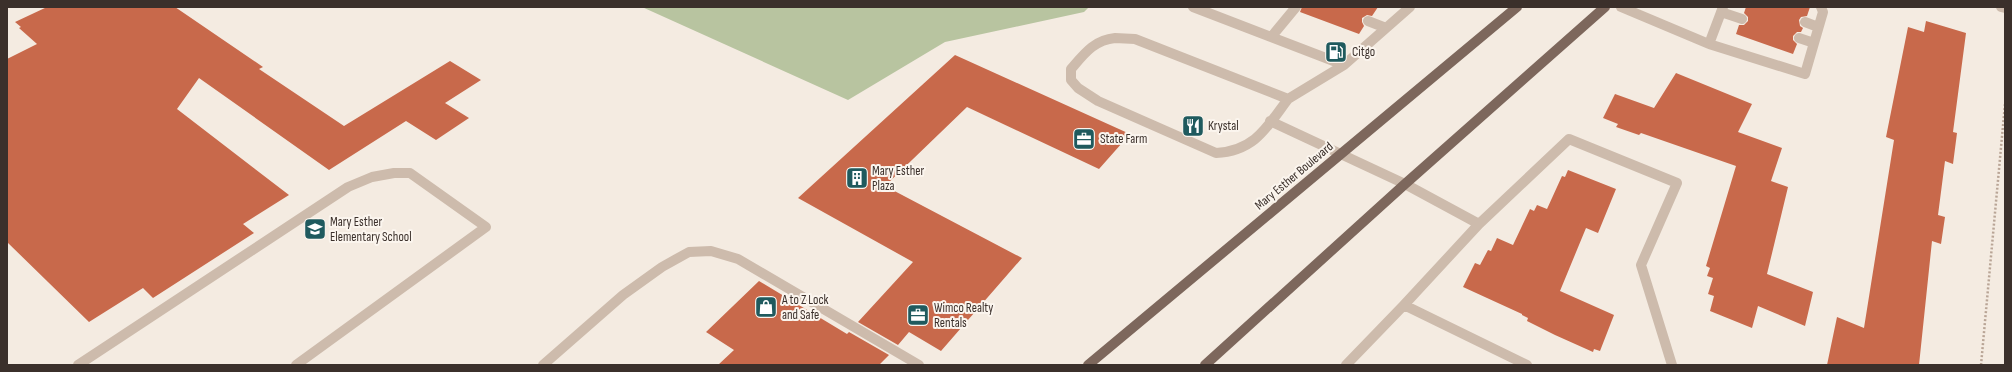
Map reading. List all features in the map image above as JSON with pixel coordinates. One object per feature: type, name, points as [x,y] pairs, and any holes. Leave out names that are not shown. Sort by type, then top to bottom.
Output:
[{"type":"main road","name":"Mary Esther Boulevard","points":[[1088,365],[1516,7]]},
{"type":"main road","points":[[1205,365],[1405,184],[1605,7]]},
{"type":"street","points":[[1193,7],[1272,36],[1344,65]]},
{"type":"street","points":[[1272,36],[1296,7]]},
{"type":"street","points":[[1288,99],[1135,39],[1103,39],[1088,50],[1072,70],[1071,80],[1078,88],[1098,101],[1216,153],[1224,153],[1238,150],[1259,139],[1270,121],[1288,99],[1344,65],[1410,7]]},
{"type":"street","points":[[1620,7],[1709,44],[1805,74],[1823,12],[1821,7]]},
{"type":"street","points":[[2001,7],[2005,8]]},
{"type":"street","points":[[1709,44],[1722,9],[1742,19]]},
{"type":"street","points":[[1368,21],[1386,28]]},
{"type":"street","points":[[1805,22],[1818,26]]},
{"type":"street","points":[[1799,38],[1814,43]]},
{"type":"street","points":[[1270,121],[1342,153],[1405,184],[1479,224]]},
{"type":"street","points":[[1346,365],[1479,224],[1569,139],[1677,183],[1641,265],[1672,365]]},
{"type":"street","points":[[78,365],[348,187],[372,177],[394,173],[410,173],[486,227],[296,365]]},
{"type":"street","points":[[543,365],[623,295],[662,267],[689,252],[711,251],[738,259],[919,365]]},
{"type":"street","points":[[1404,305],[1527,365]]},
{"type":"path","points":[[1981,365],[2005,104]]},
{"type":"green space","points":[[642,7],[1089,7],[1084,12],[945,42],[848,100]]},
{"type":"building","points":[[47,7],[175,7],[263,67],[259,69],[344,126],[450,61],[481,80],[445,103],[469,118],[436,140],[406,121],[329,170],[199,78],[177,109],[289,195],[243,224],[254,233],[153,298],[143,288],[89,322],[7,242],[7,59],[37,44],[19,28],[21,27],[15,22]]},
{"type":"building","points":[[1302,7],[1378,7],[1372,16],[1367,15],[1362,18],[1364,26],[1359,34],[1300,12]]},
{"type":"building","points":[[1746,7],[1810,7],[1807,16],[1801,17],[1799,20],[1800,26],[1803,28],[1801,32],[1797,32],[1793,36],[1793,40],[1797,44],[1793,54],[1736,34],[1739,25],[1744,25],[1748,21],[1748,17],[1744,13]]},
{"type":"building","points":[[1926,21],[1966,33],[1953,132],[1957,133],[1953,164],[1945,161],[1938,215],[1945,217],[1941,244],[1932,241],[1919,365],[1827,365],[1837,317],[1864,328],[1894,140],[1886,137],[1908,27],[1924,32]]},
{"type":"building","name":"Mary Esther Plaza","points":[[955,55],[1130,134],[1099,169],[967,107],[885,186],[1022,258],[941,351],[909,332],[898,345],[858,322],[913,262],[798,198]]},
{"type":"building","points":[[1676,73],[1752,104],[1738,132],[1782,148],[1771,181],[1788,187],[1767,274],[1813,292],[1805,326],[1758,306],[1752,328],[1710,311],[1714,296],[1708,294],[1713,278],[1707,276],[1710,268],[1706,266],[1736,166],[1641,133],[1639,135],[1616,127],[1618,124],[1603,118],[1615,94],[1654,108]]},
{"type":"building","points":[[1568,170],[1616,189],[1598,233],[1586,228],[1560,291],[1614,315],[1600,351],[1594,349],[1593,352],[1555,335],[1527,321],[1528,318],[1522,314],[1463,287],[1475,263],[1480,265],[1488,250],[1491,251],[1497,238],[1513,245],[1530,209],[1534,211],[1537,205],[1547,209],[1562,176],[1565,177]]},
{"type":"building","name":"A to Z Lock and Safe","points":[[759,281],[847,334],[849,332],[889,355],[879,365],[718,365],[734,350],[706,332]]},
{"type":"place","name":"Citgo","points":[[1336,52]]},
{"type":"place","name":"Krystal","points":[[1193,126]]},
{"type":"place","name":"State Farm","points":[[1084,139]]},
{"type":"place","name":"Mary Esther Plaza","points":[[857,178]]},
{"type":"place","name":"Mary Esther Elementary School","points":[[315,229]]},
{"type":"place","name":"A to Z Lock and Safe","points":[[766,307]]},
{"type":"place","name":"Wimco Realty Rentals","points":[[918,315]]}]
